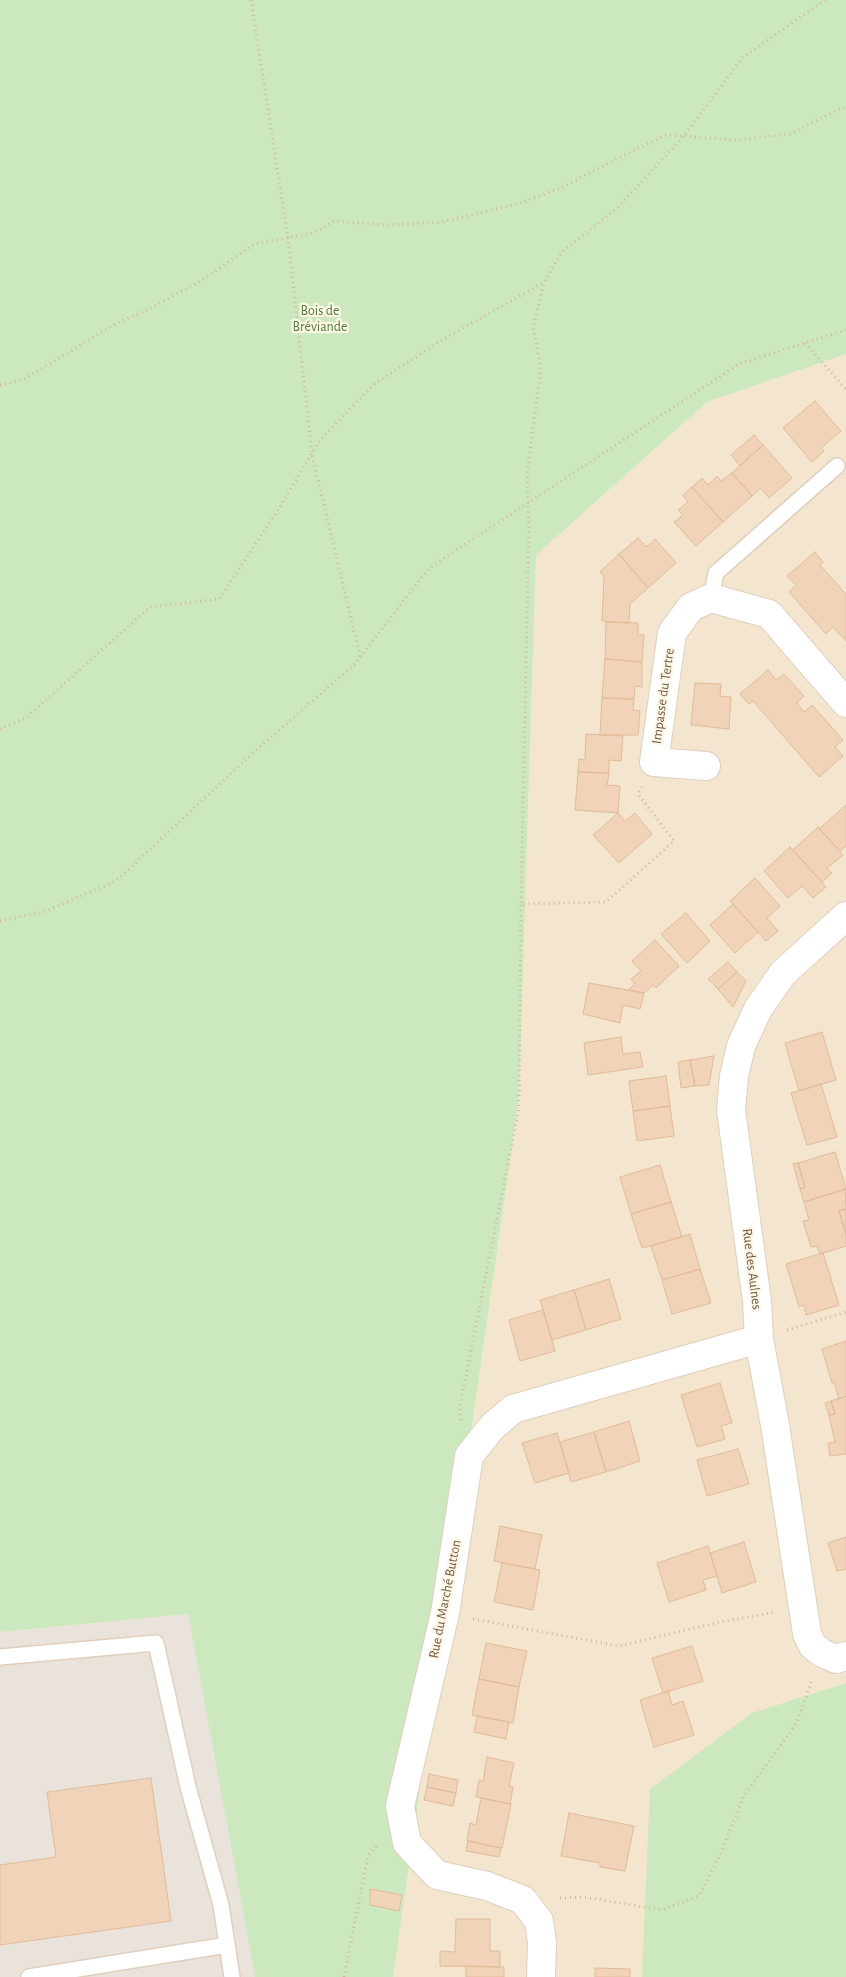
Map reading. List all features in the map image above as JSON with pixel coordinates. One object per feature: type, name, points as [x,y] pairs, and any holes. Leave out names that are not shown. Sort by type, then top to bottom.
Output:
[{"type":"street","points":[[711,598],[769,614],[846,703]]},
{"type":"street","name":"Impasse du Tertre","points":[[706,766],[654,762],[672,633],[691,607],[711,598]]},
{"type":"street","name":"Rue des Aulnes","points":[[834,1655],[813,1646],[807,1634],[801,1607],[775,1425],[760,1339],[731,1110],[734,1076],[741,1046],[758,1009],[783,973],[846,916]]},
{"type":"street","name":"Rue du Marché Button","points":[[407,1843],[400,1806],[445,1613],[469,1456],[492,1427],[513,1409],[760,1339]]},
{"type":"street","points":[[407,1843],[437,1875],[487,1886],[523,1900],[539,1921],[542,1943],[541,1977]]},
{"type":"lane","points":[[711,598],[716,573],[836,466]]},
{"type":"lane","points":[[0,1657],[156,1643],[188,1787],[222,1905],[232,1977]]},
{"type":"lane","points":[[29,1977],[122,1970],[227,1945]]},
{"type":"path","points":[[251,0],[288,238],[312,454],[360,657]]},
{"type":"path","points":[[469,1456],[459,1411],[519,1108],[529,522],[527,474],[541,369],[533,326],[544,283],[561,253],[618,207],[684,136],[742,58],[825,0]]},
{"type":"path","points":[[0,385],[23,380],[115,324],[147,310],[199,282],[254,244],[312,233],[334,221],[391,225],[441,222],[518,204],[563,187],[666,135],[734,140],[790,134],[839,109],[846,108]]},
{"type":"path","points":[[0,729],[27,717],[150,608],[219,599],[278,510],[320,440],[374,384],[442,340],[544,283]]},
{"type":"path","points":[[0,921],[44,912],[116,881],[255,751],[355,664],[429,568],[528,501],[739,364],[846,330]]},
{"type":"path","points":[[805,343],[846,389]]},
{"type":"path","points":[[521,904],[606,902],[674,841],[638,794],[654,762]]},
{"type":"path","points":[[760,1339],[846,1312]]},
{"type":"path","points":[[445,1613],[619,1646],[720,1622],[801,1607]]},
{"type":"path","points":[[523,1900],[584,1897],[662,1910],[699,1896],[718,1859],[744,1796],[796,1724],[834,1655]]},
{"type":"path","points":[[344,1977],[368,1856],[382,1842],[407,1843]]},
{"type":"shaded area","points":[[846,354],[846,1977],[393,1977],[519,1098],[536,555],[707,402]]},
{"type":"shaded area","points":[[188,1614],[255,1977],[0,1977],[0,1632]]},
{"type":"green space","name":"Bois de Bréviande","points":[[0,0],[846,0],[846,354],[707,402],[536,555],[519,1098],[393,1977],[255,1977],[188,1614],[0,1632]]},
{"type":"green space","points":[[846,1683],[846,1977],[642,1977],[650,1789],[752,1713]]},
{"type":"building","points":[[815,401],[841,431],[821,448],[824,451],[812,462],[783,428]]},
{"type":"building","points":[[754,435],[763,445],[740,466],[731,455]]},
{"type":"building","points":[[763,445],[792,478],[769,498],[761,488],[752,496],[732,473]]},
{"type":"building","points":[[732,473],[752,496],[723,522],[692,487],[702,478],[708,485],[717,476],[721,481]]},
{"type":"building","points":[[692,487],[723,522],[696,546],[674,522],[683,515],[678,510],[688,502],[683,495]]},
{"type":"building","points":[[638,538],[646,547],[655,539],[676,563],[648,588],[619,554]]},
{"type":"building","points":[[815,552],[823,562],[820,565],[846,594],[846,641],[833,627],[826,634],[789,592],[796,585],[787,576]]},
{"type":"building","points":[[619,554],[648,588],[630,604],[629,623],[602,621],[604,576],[600,572]]},
{"type":"building","points":[[606,622],[638,623],[638,635],[644,635],[642,662],[605,659]]},
{"type":"building","points":[[605,659],[642,662],[642,687],[635,686],[634,699],[602,698]]},
{"type":"building","points":[[768,670],[776,680],[784,674],[804,696],[797,703],[804,712],[812,705],[843,740],[835,747],[843,756],[819,777],[753,701],[749,704],[740,694]]},
{"type":"building","points":[[695,683],[721,684],[720,696],[731,697],[729,729],[691,725]]},
{"type":"building","points":[[602,698],[634,699],[633,710],[640,711],[638,735],[600,735]]},
{"type":"building","points":[[586,734],[623,736],[621,761],[609,760],[609,773],[578,772],[579,759],[585,760]]},
{"type":"building","points":[[578,772],[609,773],[607,785],[620,786],[618,813],[575,810]]},
{"type":"building","points":[[846,805],[846,846],[840,851],[819,829]]},
{"type":"building","points":[[618,813],[625,821],[635,813],[652,834],[619,863],[593,835]]},
{"type":"building","points":[[818,827],[843,855],[827,868],[832,873],[822,882],[793,850]]},
{"type":"building","points":[[790,847],[826,887],[813,898],[802,886],[788,898],[764,871]]},
{"type":"building","points":[[755,878],[780,906],[767,918],[778,931],[766,941],[730,901]]},
{"type":"building","points":[[733,904],[758,932],[735,953],[710,925]]},
{"type":"building","points":[[686,913],[710,941],[687,963],[661,934]]},
{"type":"building","points":[[655,940],[679,966],[656,988],[653,985],[644,993],[628,990],[635,984],[631,979],[641,971],[632,961]]},
{"type":"building","points":[[728,962],[737,972],[718,989],[708,979]]},
{"type":"building","points":[[737,972],[746,981],[733,1007],[718,989]]},
{"type":"building","points":[[589,983],[644,993],[640,1009],[623,1005],[620,1023],[583,1014]]},
{"type":"building","points":[[822,1032],[836,1080],[799,1091],[785,1043]]},
{"type":"building","points":[[621,1037],[623,1054],[640,1052],[643,1067],[588,1075],[584,1043]]},
{"type":"building","points":[[714,1056],[709,1085],[695,1086],[690,1060]]},
{"type":"building","points":[[690,1060],[695,1086],[681,1088],[678,1062]]},
{"type":"building","points":[[666,1076],[670,1106],[633,1111],[629,1081]]},
{"type":"building","points":[[821,1084],[837,1137],[807,1145],[791,1093]]},
{"type":"building","points":[[670,1106],[674,1136],[637,1141],[633,1111]]},
{"type":"building","points":[[835,1152],[846,1189],[804,1202],[800,1189],[805,1187],[798,1163]]},
{"type":"building","points":[[798,1163],[805,1187],[800,1189],[793,1164]]},
{"type":"building","points":[[660,1165],[671,1202],[631,1214],[620,1177]]},
{"type":"building","points":[[845,1189],[846,1209],[839,1211],[846,1235],[846,1246],[820,1254],[817,1246],[811,1247],[803,1221],[809,1220],[804,1202]]},
{"type":"building","points":[[671,1202],[682,1237],[642,1248],[631,1214]]},
{"type":"building","points":[[846,1209],[846,1234],[839,1211]]},
{"type":"building","points":[[690,1234],[700,1269],[662,1280],[651,1246]]},
{"type":"building","points":[[823,1253],[839,1305],[806,1315],[804,1305],[799,1307],[786,1264]]},
{"type":"building","points":[[700,1269],[711,1303],[672,1314],[662,1280]]},
{"type":"building","points":[[609,1279],[621,1319],[586,1330],[574,1290]]},
{"type":"building","points":[[574,1290],[586,1330],[552,1340],[540,1300]]},
{"type":"building","points":[[543,1310],[555,1351],[520,1361],[509,1320]]},
{"type":"building","points":[[846,1341],[846,1396],[839,1399],[822,1349]]},
{"type":"building","points":[[720,1383],[732,1423],[721,1426],[725,1439],[697,1447],[681,1395]]},
{"type":"building","points":[[846,1396],[846,1454],[830,1456],[828,1443],[835,1442],[829,1415],[835,1414],[831,1401]]},
{"type":"building","points":[[831,1401],[835,1414],[829,1415],[825,1403]]},
{"type":"building","points":[[629,1421],[640,1461],[606,1472],[594,1432]]},
{"type":"building","points":[[594,1432],[606,1472],[571,1482],[560,1442]]},
{"type":"building","points":[[557,1433],[569,1473],[535,1483],[522,1443]]},
{"type":"building","points":[[738,1449],[749,1484],[707,1496],[697,1460]]},
{"type":"building","points":[[500,1526],[542,1535],[535,1569],[494,1561]]},
{"type":"building","points":[[846,1537],[846,1569],[837,1571],[828,1543]]},
{"type":"building","points":[[744,1542],[756,1582],[722,1593],[710,1553]]},
{"type":"building","points":[[708,1546],[717,1576],[703,1580],[706,1590],[669,1602],[657,1563]]},
{"type":"building","points":[[502,1563],[540,1570],[533,1610],[494,1602]]},
{"type":"building","points":[[486,1643],[527,1651],[519,1687],[479,1679]]},
{"type":"building","points":[[692,1646],[703,1681],[663,1693],[652,1658]]},
{"type":"building","points":[[479,1679],[519,1687],[513,1723],[472,1715]]},
{"type":"building","points":[[668,1691],[672,1705],[683,1701],[694,1735],[654,1747],[640,1700]]},
{"type":"building","points":[[477,1716],[509,1722],[506,1739],[474,1732]]},
{"type":"building","points":[[487,1757],[514,1763],[509,1786],[513,1787],[510,1804],[476,1797],[479,1780],[483,1781]]},
{"type":"building","points":[[429,1774],[458,1780],[456,1793],[427,1787]]},
{"type":"building","points":[[151,1778],[171,1921],[0,1945],[0,1865],[56,1857],[47,1792]]},
{"type":"building","points":[[427,1787],[456,1793],[453,1806],[424,1800]]},
{"type":"building","points":[[481,1798],[511,1804],[502,1848],[467,1841],[470,1823],[476,1825]]},
{"type":"building","points":[[569,1813],[634,1826],[625,1871],[600,1867],[600,1863],[561,1856]]},
{"type":"building","points":[[468,1841],[501,1848],[499,1857],[466,1851]]},
{"type":"building","points":[[370,1889],[402,1895],[399,1911],[370,1905]]},
{"type":"building","points":[[456,1919],[490,1919],[490,1951],[500,1951],[500,1967],[440,1966],[440,1951],[455,1952]]},
{"type":"building","points":[[466,1966],[504,1967],[504,1977],[466,1977]]},
{"type":"building","points":[[595,1968],[630,1969],[630,1977],[595,1977]]}]
